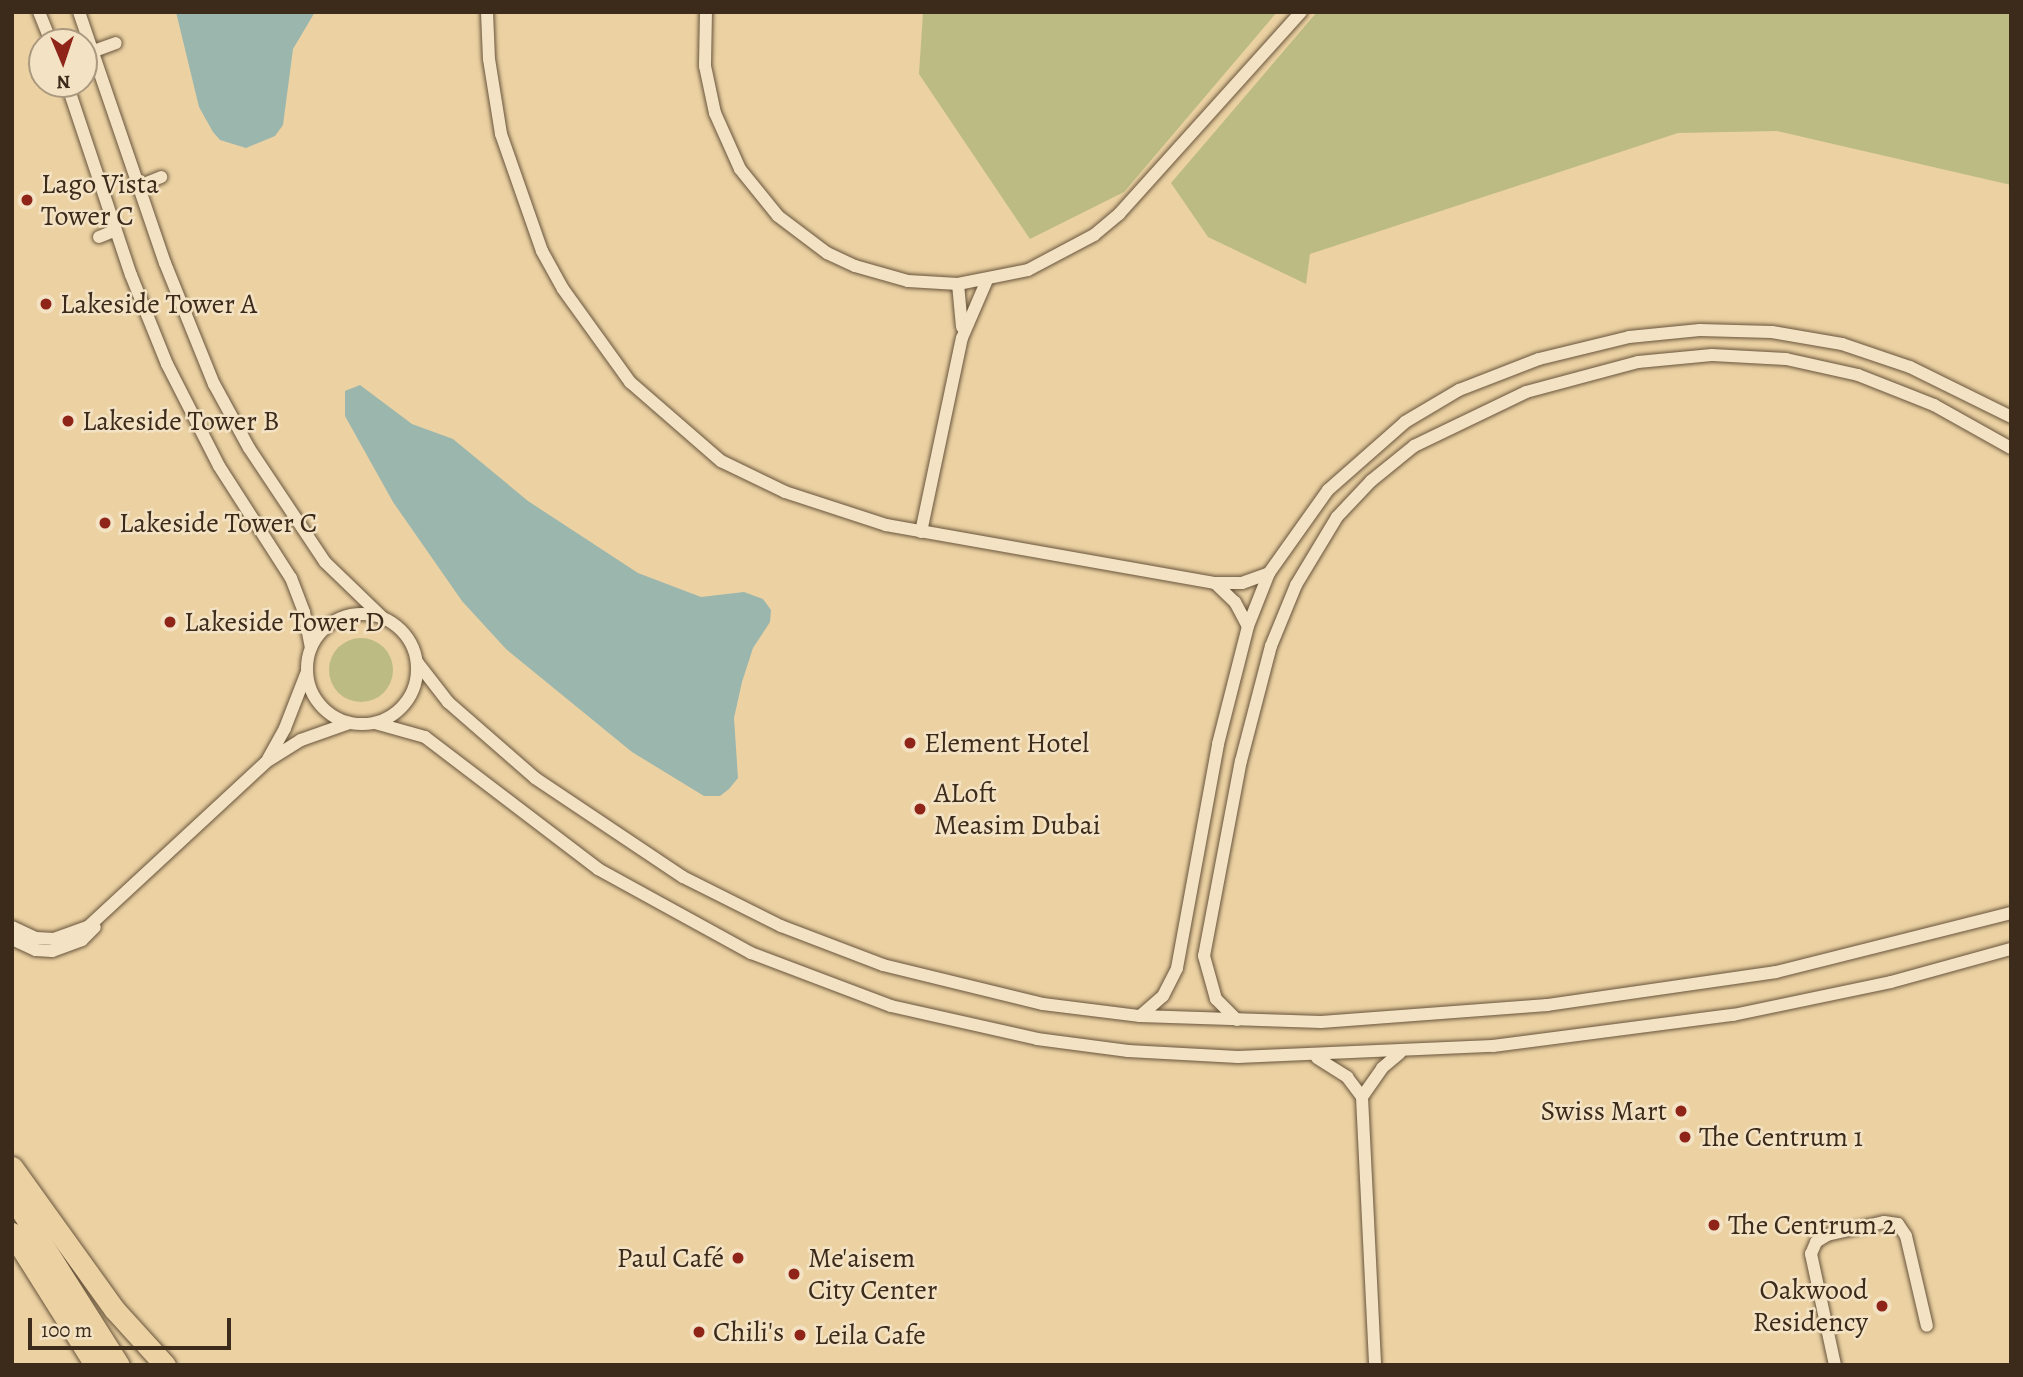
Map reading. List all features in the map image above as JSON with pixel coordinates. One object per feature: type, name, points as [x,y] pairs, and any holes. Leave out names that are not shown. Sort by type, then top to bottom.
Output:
[{"type":"highway","points":[[12,1167],[114,1309],[165,1365]]},
{"type":"highway","points":[[12,1196],[119,1365]]},
{"type":"highway","points":[[12,1233],[95,1365]]},
{"type":"street","points":[[487,12],[496,108],[525,211],[563,289],[630,382],[692,439],[742,472],[818,505],[921,532],[1214,583],[1242,583],[1269,573]]},
{"type":"street","points":[[703,15],[705,66],[718,122],[740,169],[778,216],[827,253],[855,266],[908,281],[958,284],[987,281],[1057,257],[1119,214],[1301,12]]},
{"type":"street","points":[[98,50],[116,43]]},
{"type":"street","points":[[98,63],[194,339],[230,417],[325,562],[405,636],[416,662],[448,702],[562,799],[635,850],[731,903],[831,947],[936,981],[1043,1004],[1140,1016],[1321,1022],[1469,1012],[1649,992],[1776,972],[2011,912]]},
{"type":"street","points":[[71,98],[116,230],[167,364],[240,502],[291,578],[304,612],[311,647],[306,672],[285,728],[266,762]]},
{"type":"street","points":[[139,186],[161,177]]},
{"type":"street","points":[[99,237],[116,230]]},
{"type":"street","points":[[921,532],[962,338],[987,281]]},
{"type":"street","points":[[958,284],[962,338]]},
{"type":"street","points":[[1140,1016],[1163,996],[1177,968],[1210,783],[1248,626],[1269,573],[1328,490],[1405,422],[1459,390],[1512,368],[1629,337],[1724,330],[1807,337],[1910,366],[2011,417]]},
{"type":"street","points":[[1237,1020],[1216,999],[1204,956],[1241,761],[1263,671],[1285,608],[1321,540],[1363,489],[1414,446],[1526,392],[1638,362],[1712,355],[1786,359],[1858,375],[1934,405],[2011,447]]},
{"type":"street","points":[[1214,583],[1235,602],[1248,626]]},
{"type":"street","points":[[311,647],[333,622],[366,614],[383,618]]},
{"type":"street","points":[[375,723],[390,717],[412,693],[416,662]]},
{"type":"street","points":[[306,672],[309,687],[324,710],[349,723]]},
{"type":"street","points":[[12,928],[36,938],[72,936],[102,915],[266,762],[302,740],[349,723],[375,723],[425,737],[543,831],[652,903],[751,953],[843,990],[939,1019],[1037,1039],[1169,1054],[1316,1057],[1519,1043],[1733,1015],[1852,992],[2011,949]]},
{"type":"street","points":[[12,939],[36,950],[68,948],[82,940],[102,915]]},
{"type":"street","points":[[1375,1365],[1362,1097],[1382,1068],[1400,1052]]},
{"type":"street","points":[[1316,1057],[1338,1069],[1362,1097]]},
{"type":"street","points":[[1835,1365],[1811,1254],[1816,1242],[1827,1234],[1884,1222],[1898,1224],[1906,1237],[1927,1326]]},
{"type":"shaded area","points":[[923,12],[1277,12],[1124,192],[1030,239],[919,74]]},
{"type":"shaded area","points":[[1317,12],[2011,12],[2011,185],[1777,131],[1678,133],[1310,254],[1306,284],[1208,237],[1171,183]]},
{"type":"shaded area","points":[[355,638],[367,638],[384,647],[391,658],[391,682],[384,693],[367,702],[355,702],[343,697],[334,688],[329,676],[329,664],[334,652],[343,643]]},
{"type":"water","points":[[176,12],[315,12],[293,49],[283,125],[275,136],[246,148],[220,140],[213,132],[199,107]]},
{"type":"water","points":[[360,385],[412,424],[453,439],[528,501],[638,573],[701,597],[744,592],[763,599],[771,610],[770,622],[753,648],[742,682],[734,718],[738,778],[729,789],[720,796],[704,796],[632,752],[506,649],[462,601],[393,502],[345,416],[345,391]]},
{"type":"place","name":"Lago Vista Tower C","points":[[27,200]]},
{"type":"place","name":"Lakeside Tower A","points":[[46,304]]},
{"type":"place","name":"Lakeside Tower B","points":[[68,421]]},
{"type":"place","name":"Lakeside Tower C","points":[[105,523]]},
{"type":"place","name":"Lakeside Tower D","points":[[170,622]]},
{"type":"place","name":"Element Hotel","points":[[910,743]]},
{"type":"place","name":"ALoft Measim Dubai","points":[[920,809]]},
{"type":"place","name":"Swiss Mart","points":[[1681,1111]]},
{"type":"place","name":"The Centrum 1","points":[[1685,1137]]},
{"type":"place","name":"The Centrum 2","points":[[1714,1225]]},
{"type":"place","name":"Paul Café","points":[[738,1258]]},
{"type":"place","name":"Me'aisem City Center","points":[[794,1274]]},
{"type":"place","name":"Oakwood Residency","points":[[1882,1306]]},
{"type":"place","name":"Chili's","points":[[699,1332]]},
{"type":"place","name":"Leila Cafe","points":[[800,1335]]}]
